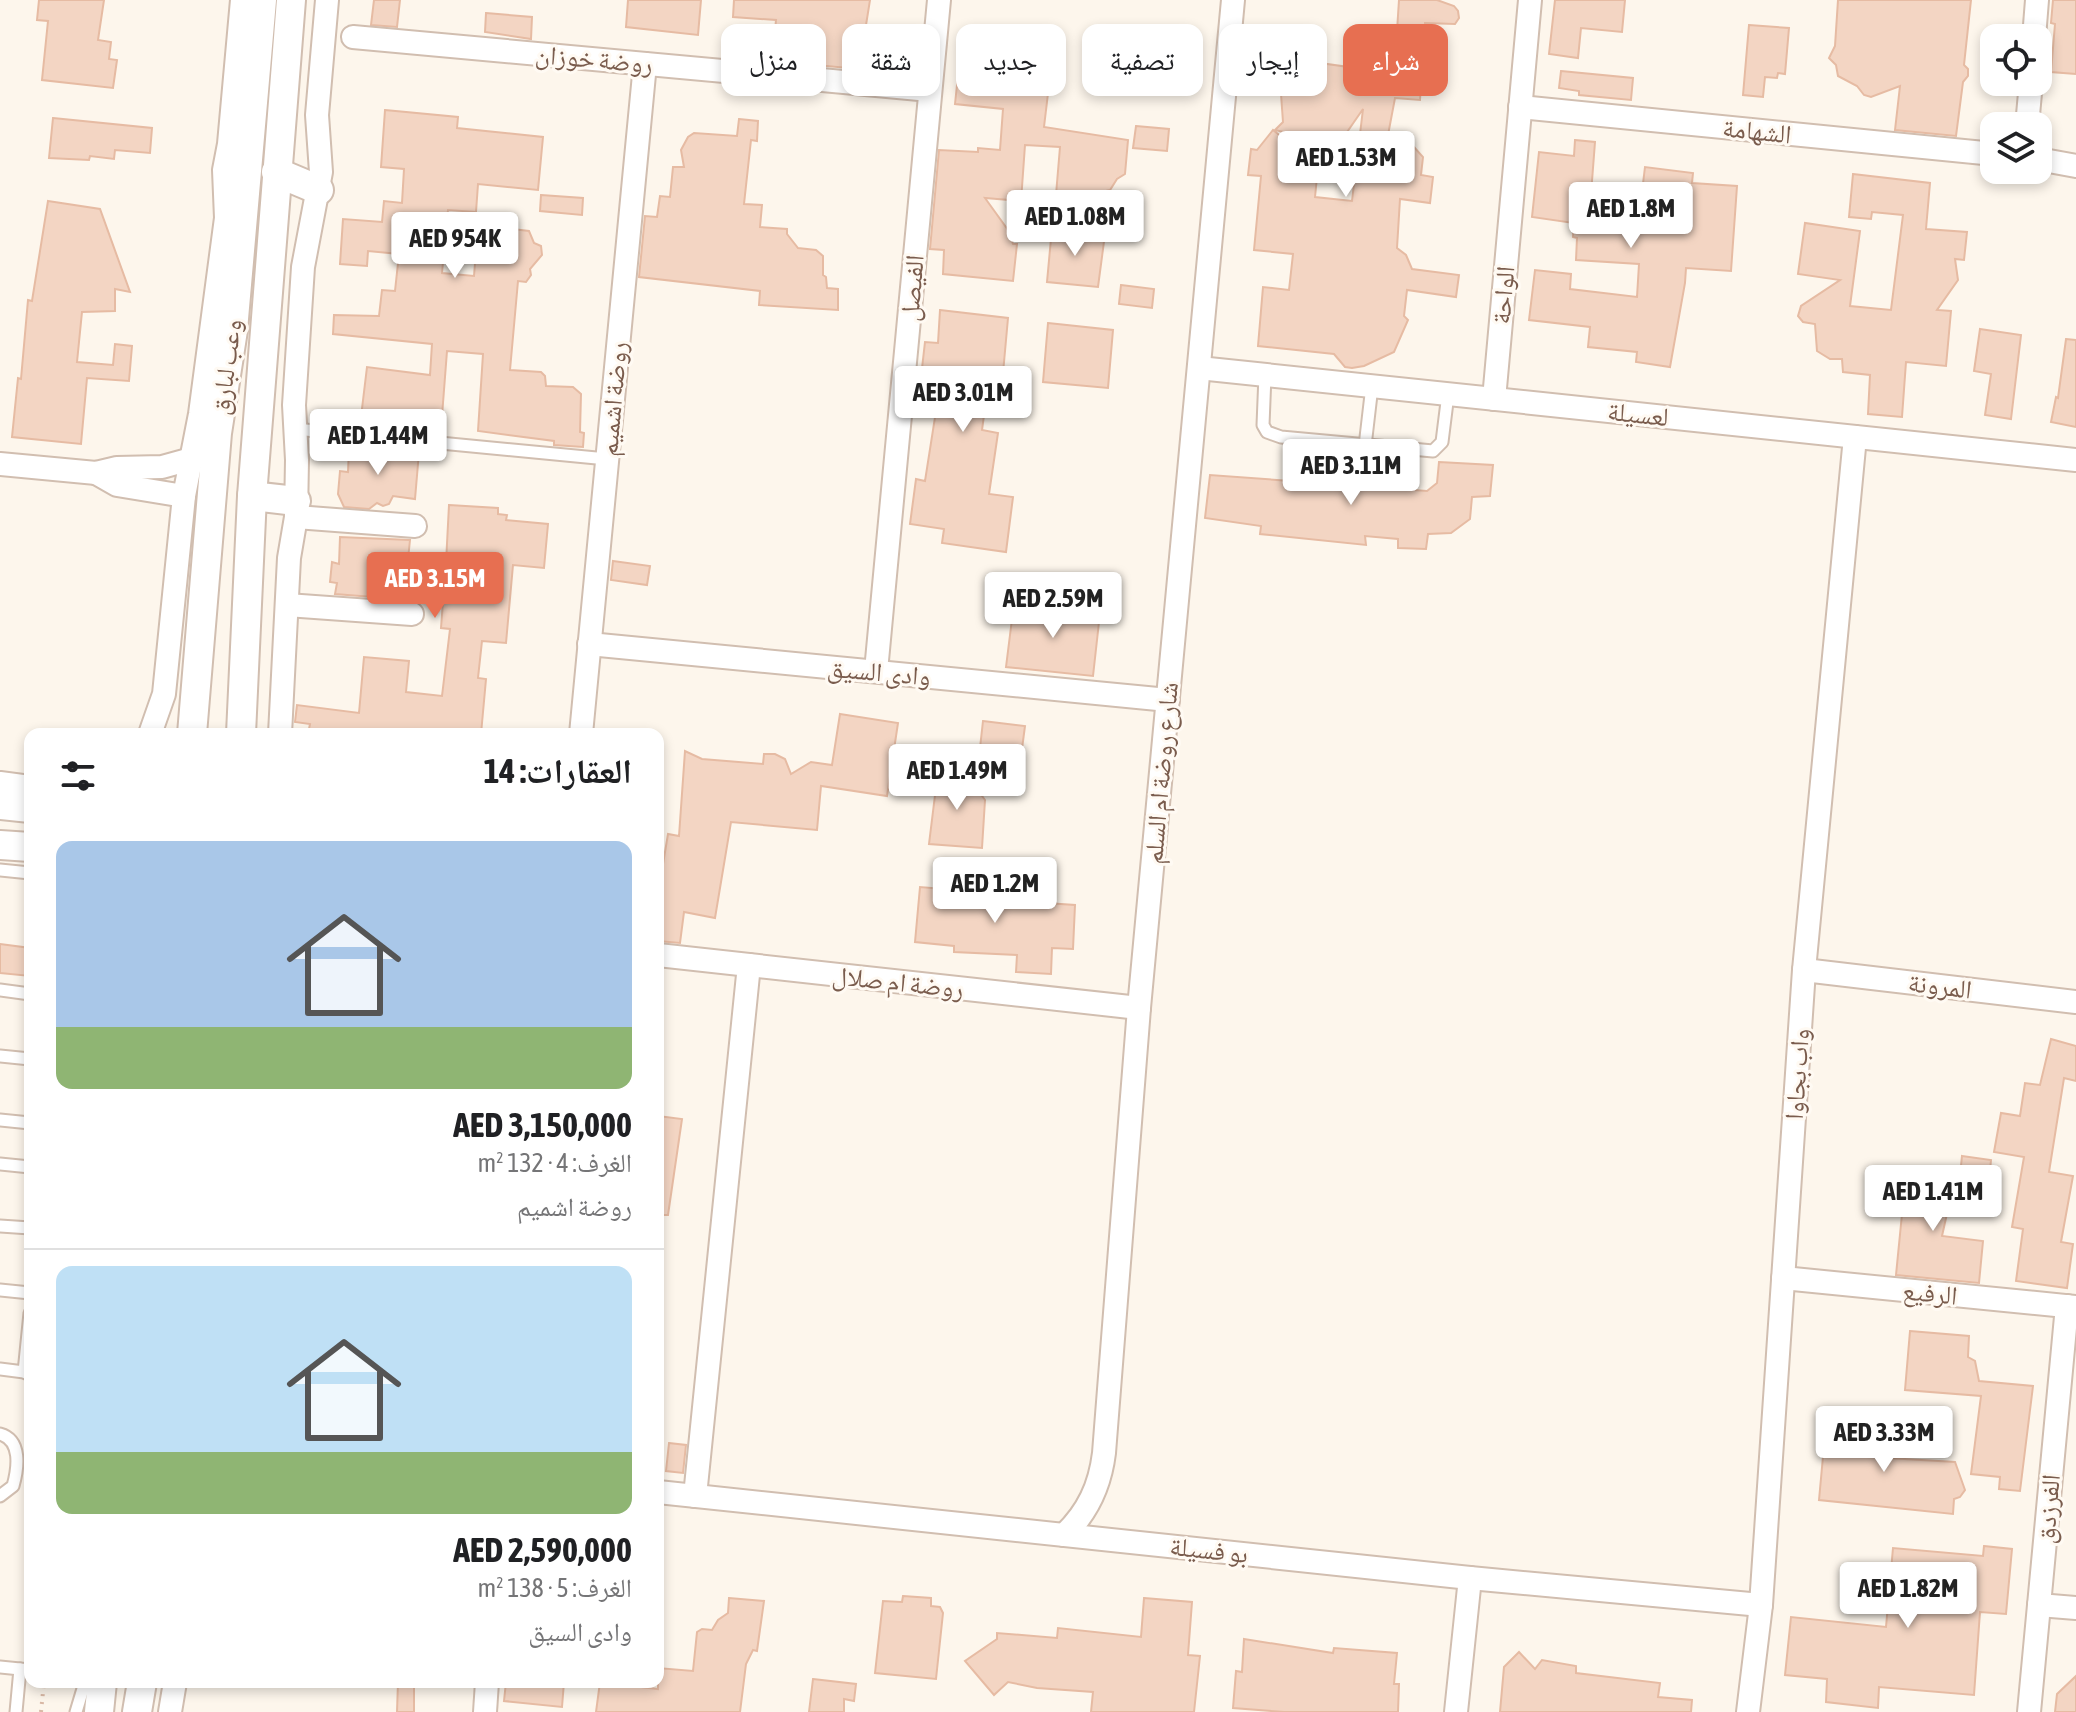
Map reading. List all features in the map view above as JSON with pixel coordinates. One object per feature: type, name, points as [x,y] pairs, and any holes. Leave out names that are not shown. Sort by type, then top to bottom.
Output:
[{"type":"street","points":[[152,728],[164,694],[184,496],[200,414],[226,218],[223,186],[238,154],[242,0]]},
{"type":"street","name":"وعب لبارق","points":[[192,728],[217,433],[233,330],[238,154],[262,0]]},
{"type":"street","name":"وعب لبارق","points":[[241,728],[252,496],[291,0]]},
{"type":"street","name":"الفيصل","points":[[937,24],[939,0]]},
{"type":"street","name":"شارع روضة ام السلم","points":[[1064,1535],[1085,1512],[1099,1484],[1102,1469],[1139,1008],[1233,0]]},
{"type":"street","name":"الواحة","points":[[1494,399],[1530,0]]},
{"type":"street","points":[[2035,24],[2037,0]]},
{"type":"street","points":[[322,52],[339,49],[353,37],[326,10]]},
{"type":"street","points":[[280,728],[289,558],[296,509],[294,405],[303,267],[319,190],[321,160],[317,115],[326,10]]},
{"type":"street","name":"روضة خوزان","points":[[353,37],[842,82]]},
{"type":"street","name":"روضة اشميم","points":[[582,728],[645,64]]},
{"type":"street","name":"الفيصل","points":[[876,671],[929,96]]},
{"type":"street","name":"الشهامة","points":[[1520,107],[1980,153]]},
{"type":"street","points":[[2052,162],[2076,166]]},
{"type":"street","points":[[276,172],[319,190]]},
{"type":"street","name":"لعسيلة","points":[[1199,368],[2076,460]]},
{"type":"street","name":"واب بجاوا","points":[[1748,1712],[1761,1605],[1804,970],[1855,437]]},
{"type":"street","points":[[0,464],[96,473],[117,468],[162,467],[191,459]]},
{"type":"street","points":[[96,473],[117,485],[184,496]]},
{"type":"street","points":[[252,496],[296,509],[415,526]]},
{"type":"street","points":[[208,545],[214,664],[209,728]]},
{"type":"street","points":[[287,605],[412,614]]},
{"type":"street","name":"وادى السيق","points":[[589,644],[1168,700]]},
{"type":"street","points":[[176,728],[197,671]]},
{"type":"street","points":[[0,783],[24,786]]},
{"type":"street","points":[[0,805],[24,807]]},
{"type":"street","points":[[0,845],[24,847]]},
{"type":"street","name":"روضة ام صلال","points":[[664,956],[1139,1008]]},
{"type":"street","points":[[695,1496],[749,965]]},
{"type":"street","name":"المرونة","points":[[1804,970],[2076,1002]]},
{"type":"street","name":"الرفيع","points":[[1783,1278],[2072,1307]]},
{"type":"street","name":"الفرزدق","points":[[2029,1712],[2072,1307]]},
{"type":"street","name":"بو فسيلة","points":[[664,1493],[1470,1578],[1761,1605]]},
{"type":"street","points":[[1456,1712],[1470,1578]]},
{"type":"street","points":[[2039,1605],[2076,1608]]},
{"type":"street","points":[[89,1688],[99,1712]]},
{"type":"street","points":[[137,1712],[141,1688]]},
{"type":"street","points":[[170,1712],[174,1688]]},
{"type":"street","points":[[485,1712],[487,1688]]},
{"type":"lane","points":[[1265,375],[1262,417],[1267,432],[1281,437],[1365,446],[1433,451],[1442,442],[1448,394]]},
{"type":"lane","points":[[1365,446],[1372,386]]},
{"type":"lane","points":[[295,429],[607,459]]},
{"type":"lane","points":[[0,870],[24,872]]},
{"type":"lane","points":[[0,990],[24,993]]},
{"type":"lane","points":[[0,1056],[24,1058]]},
{"type":"lane","points":[[0,1120],[24,1122]]},
{"type":"lane","points":[[0,1164],[24,1166]]},
{"type":"lane","points":[[0,1226],[24,1228]]},
{"type":"lane","points":[[0,1290],[24,1292]]},
{"type":"lane","points":[[0,1369],[24,1372]]},
{"type":"lane","points":[[0,1434],[11,1438],[17,1449],[13,1486],[0,1496]]},
{"type":"lane","points":[[0,1667],[24,1669]]},
{"type":"lane","points":[[16,1712],[24,1674]]},
{"type":"lane","points":[[76,1712],[85,1688]]},
{"type":"path","points":[[41,1712],[43,1688]]},
{"type":"building","points":[[39,0],[104,0],[98,40],[111,42],[109,59],[117,60],[113,88],[42,80],[48,21],[37,20]]},
{"type":"building","points":[[374,0],[400,0],[397,27],[371,25]]},
{"type":"building","points":[[628,0],[701,0],[698,35],[626,27]]},
{"type":"building","points":[[734,0],[870,0],[866,24],[842,24],[842,67],[826,66],[826,24],[776,24],[776,20],[733,17]]},
{"type":"building","points":[[1399,0],[1437,0],[1454,6],[1458,11],[1459,18],[1455,24],[1397,24]]},
{"type":"building","points":[[1555,0],[1625,0],[1622,32],[1581,28],[1578,58],[1549,54]]},
{"type":"building","points":[[1838,0],[1971,0],[1964,65],[1968,76],[1963,82],[1956,136],[1895,130],[1900,86],[1871,97],[1838,76],[1836,65],[1829,58],[1835,46]]},
{"type":"building","points":[[2053,0],[2076,0],[2076,74],[2052,72],[2055,24],[2051,23]]},
{"type":"building","points":[[486,13],[532,17],[531,39],[485,32]]},
{"type":"building","points":[[1749,25],[1789,28],[1785,74],[1778,73],[1777,78],[1765,77],[1763,97],[1743,95]]},
{"type":"building","points":[[1327,64],[1343,66],[1343,96],[1420,96],[1420,100],[1395,98],[1388,135],[1405,137],[1423,157],[1421,175],[1433,177],[1430,203],[1400,199],[1397,248],[1406,255],[1412,269],[1459,275],[1456,297],[1407,290],[1404,316],[1408,320],[1394,352],[1364,366],[1352,368],[1345,367],[1334,354],[1258,346],[1263,287],[1289,290],[1293,254],[1254,250],[1261,176],[1248,175],[1251,149],[1257,150],[1273,130],[1322,170],[1317,177],[1315,197],[1352,201],[1363,109],[1338,145],[1275,130],[1283,122],[1281,96],[1327,96]]},
{"type":"building","points":[[1561,71],[1633,78],[1631,100],[1579,95],[1579,91],[1559,88]]},
{"type":"building","points":[[956,94],[1048,96],[1044,127],[1128,140],[1125,174],[1117,179],[1110,190],[1093,194],[1093,200],[1056,195],[1060,147],[1025,145],[1021,201],[985,198],[1008,230],[1013,244],[1017,244],[1013,281],[943,274],[944,250],[930,249],[939,150],[1000,150],[1003,109],[955,104]]},
{"type":"building","points":[[385,110],[458,117],[457,128],[543,137],[538,190],[478,184],[476,212],[448,210],[442,273],[474,276],[478,225],[529,231],[534,243],[541,246],[542,255],[530,269],[531,275],[526,282],[518,281],[510,370],[541,372],[545,376],[546,386],[573,387],[581,394],[580,432],[584,433],[583,447],[478,431],[483,354],[447,351],[442,416],[418,414],[417,423],[361,417],[367,367],[430,375],[432,344],[333,334],[334,315],[379,316],[382,290],[395,291],[399,254],[368,251],[367,266],[340,264],[343,219],[382,222],[384,201],[402,203],[404,169],[381,167]]},
{"type":"building","points":[[53,118],[152,128],[150,153],[115,150],[114,159],[90,156],[89,160],[49,158]]},
{"type":"building","points":[[739,119],[758,121],[757,141],[751,140],[744,204],[762,205],[760,227],[787,229],[787,234],[798,248],[816,250],[823,256],[827,288],[838,289],[838,310],[759,305],[760,291],[639,277],[645,216],[657,217],[660,196],[670,197],[673,167],[684,167],[681,150],[688,137],[694,133],[737,136]]},
{"type":"building","points":[[1136,126],[1169,129],[1167,151],[1133,148]]},
{"type":"building","points":[[1575,140],[1595,142],[1591,194],[1641,200],[1645,167],[1693,173],[1692,183],[1737,186],[1731,271],[1686,268],[1670,367],[1636,362],[1637,352],[1588,347],[1590,327],[1529,320],[1535,270],[1571,274],[1570,289],[1637,297],[1639,264],[1576,260],[1574,223],[1532,217],[1539,152],[1574,156]]},
{"type":"building","points":[[1853,174],[1930,183],[1926,229],[1967,232],[1964,260],[1955,259],[1958,280],[1937,310],[1951,311],[1946,366],[1906,362],[1902,417],[1868,414],[1870,375],[1843,372],[1842,359],[1830,359],[1817,351],[1815,324],[1803,322],[1798,316],[1801,306],[1840,280],[1798,274],[1805,223],[1860,231],[1850,306],[1891,310],[1903,215],[1872,212],[1871,219],[1849,217]]},
{"type":"building","points":[[541,195],[583,198],[582,215],[540,211]]},
{"type":"building","points":[[48,201],[100,209],[130,292],[115,289],[115,311],[82,312],[77,362],[113,365],[115,344],[132,346],[129,381],[87,378],[81,444],[12,437],[28,300],[32,301]]},
{"type":"building","points":[[1052,228],[1105,234],[1098,287],[1047,282]]},
{"type":"building","points":[[1121,285],[1154,289],[1152,308],[1119,304]]},
{"type":"building","points":[[940,310],[1008,318],[1003,373],[990,371],[982,430],[998,433],[989,494],[1013,497],[1006,552],[942,543],[944,529],[910,524],[916,479],[925,481],[936,411],[925,410],[928,387],[920,386],[925,342],[938,343]]},
{"type":"building","points":[[1048,323],[1113,330],[1108,388],[1043,382]]},
{"type":"building","points":[[1980,329],[2021,335],[2011,419],[1985,415],[1991,374],[1974,371]]},
{"type":"building","points":[[2066,339],[2076,340],[2076,427],[2051,422],[2058,398]]},
{"type":"building","points":[[349,448],[419,452],[415,499],[393,496],[389,504],[383,506],[377,503],[369,509],[344,507],[338,494],[340,471],[348,472]]},
{"type":"building","points":[[1439,462],[1493,465],[1490,496],[1472,497],[1470,519],[1451,533],[1428,534],[1426,549],[1398,548],[1398,539],[1365,536],[1366,545],[1260,534],[1261,526],[1205,518],[1210,475],[1427,491],[1437,483]]},
{"type":"building","points":[[449,505],[498,508],[498,514],[507,515],[506,520],[548,524],[544,568],[513,565],[506,643],[482,641],[478,678],[486,679],[482,728],[309,728],[310,724],[295,722],[297,705],[359,713],[364,657],[409,661],[406,692],[442,696],[450,629],[441,628],[443,602],[426,600],[427,590],[386,586],[373,597],[335,594],[337,583],[330,582],[332,562],[339,564],[340,537],[410,540],[408,559],[446,563]]},
{"type":"building","points":[[613,561],[650,566],[647,585],[611,580]]},
{"type":"building","points":[[1014,603],[1100,613],[1093,676],[1006,667]]},
{"type":"building","points":[[840,714],[898,723],[887,796],[821,786],[817,830],[731,822],[715,918],[684,912],[680,943],[664,942],[664,858],[668,834],[679,836],[685,751],[702,759],[763,764],[764,754],[775,754],[785,759],[791,774],[811,762],[832,765]]},
{"type":"building","points":[[983,721],[1025,726],[1018,779],[977,775]]},
{"type":"building","points":[[962,769],[985,800],[982,848],[929,844],[938,771]]},
{"type":"building","points":[[956,883],[999,885],[999,900],[1075,905],[1073,949],[1052,948],[1051,974],[1016,972],[1017,955],[954,952],[954,946],[915,942],[920,887],[956,890]]},
{"type":"building","points":[[0,944],[24,947],[24,975],[0,973]]},
{"type":"building","points":[[2051,1039],[2076,1046],[2076,1081],[2064,1078],[2049,1172],[2073,1176],[2061,1242],[2073,1244],[2067,1288],[2016,1281],[2023,1229],[2012,1227],[2024,1157],[1994,1152],[2001,1113],[2020,1116],[2025,1083],[2040,1085]]},
{"type":"building","points":[[664,1117],[682,1119],[668,1215],[664,1215]]},
{"type":"building","points":[[1962,1156],[1991,1160],[1989,1180],[1960,1176]]},
{"type":"building","points":[[1909,1167],[1955,1178],[1942,1236],[1983,1241],[1979,1283],[1896,1275],[1902,1214],[1898,1213]]},
{"type":"building","points":[[1910,1331],[1969,1336],[1968,1357],[1975,1361],[1979,1381],[2033,1386],[2020,1491],[1999,1489],[2000,1477],[1971,1474],[1981,1396],[1905,1390]]},
{"type":"building","points":[[1826,1424],[1890,1430],[1888,1458],[1955,1462],[1965,1490],[1954,1499],[1953,1514],[1819,1500]]},
{"type":"building","points":[[669,1443],[686,1445],[683,1473],[666,1471]]},
{"type":"building","points":[[1984,1546],[2012,1549],[2006,1614],[1980,1612],[1974,1695],[1879,1687],[1878,1708],[1826,1702],[1827,1679],[1785,1675],[1791,1617],[1886,1627],[1893,1548],[1983,1556]]},
{"type":"building","points":[[903,1596],[931,1598],[931,1606],[940,1607],[943,1613],[936,1679],[875,1673],[883,1601],[902,1602]]},
{"type":"building","points":[[729,1598],[764,1601],[757,1651],[753,1650],[746,1664],[740,1712],[596,1712],[599,1688],[664,1688],[664,1669],[693,1671],[697,1632],[712,1630],[718,1620],[728,1613]]},
{"type":"building","points":[[1144,1598],[1192,1602],[1188,1655],[1200,1656],[1194,1712],[1091,1712],[1093,1692],[1037,1688],[1008,1682],[994,1695],[965,1661],[997,1639],[997,1633],[1057,1638],[1058,1628],[1141,1637]]},
{"type":"building","points":[[1244,1639],[1333,1653],[1334,1648],[1397,1653],[1394,1684],[1399,1684],[1398,1712],[1284,1712],[1233,1708],[1236,1671],[1242,1672]]},
{"type":"building","points":[[1519,1652],[1535,1669],[1542,1660],[1576,1666],[1576,1673],[1660,1683],[1658,1697],[1692,1700],[1691,1712],[1500,1712],[1504,1667]]},
{"type":"building","points":[[2076,1676],[2076,1712],[2055,1712],[2057,1694]]},
{"type":"building","points":[[813,1679],[856,1684],[854,1701],[844,1699],[844,1712],[809,1712]]},
{"type":"building","points":[[398,1688],[414,1688],[414,1712],[397,1712]]},
{"type":"building","points":[[505,1688],[564,1688],[562,1707],[504,1701]]}]
